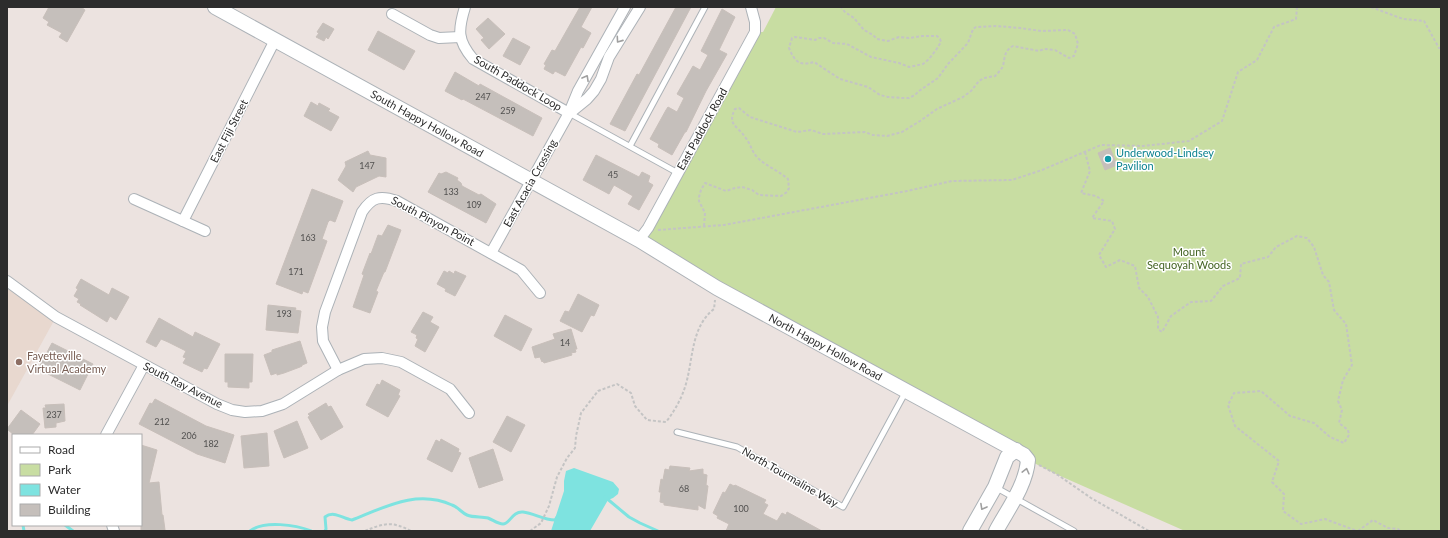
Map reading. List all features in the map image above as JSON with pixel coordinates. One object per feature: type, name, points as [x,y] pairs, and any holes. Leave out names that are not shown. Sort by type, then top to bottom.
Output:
[{"type":"street","name":"South Happy Hollow Road","points":[[215,7],[639,240]]},
{"type":"street","points":[[392,14],[430,35],[439,38],[460,37],[464,7]]},
{"type":"street","name":"East Acacia Crossing","points":[[491,252],[532,182],[569,113],[578,91],[625,7]]},
{"type":"street","name":"East Acacia Crossing","points":[[569,113],[587,99],[594,91],[601,79],[609,57],[640,7]]},
{"type":"street","name":"East Paddock Road","points":[[639,240],[648,228],[755,32],[755,22],[752,11]]},
{"type":"street","name":"South Paddock Loop","points":[[460,37],[466,50],[473,59],[569,113]]},
{"type":"street","name":"East Fiji Street","points":[[183,222],[274,40]]},
{"type":"street","name":"South Pinyon Point","points":[[338,370],[323,341],[322,327],[325,312],[362,212],[368,204],[377,198],[387,197],[397,201],[491,252],[521,270],[540,293]]},
{"type":"street","points":[[134,198],[205,231]]},
{"type":"street","name":"North Happy Hollow Road","points":[[639,240],[716,288],[1016,450],[1024,455],[1028,460]]},
{"type":"street","name":"South Ray Avenue","points":[[7,281],[56,318],[217,404],[232,410],[245,412],[262,411],[282,404],[338,370],[364,359],[382,358],[401,362],[450,389],[469,413]]},
{"type":"street","points":[[107,434],[144,365]]},
{"type":"street","points":[[970,531],[995,487],[1007,457],[1016,450]]},
{"type":"street","points":[[996,531],[1024,479],[1028,468],[1028,460]]},
{"type":"lane","points":[[630,146],[705,7]]},
{"type":"lane","points":[[569,113],[678,173]]},
{"type":"lane","name":"North Tourmaline Way","points":[[677,432],[737,447],[843,507],[907,390]]},
{"type":"lane","points":[[995,487],[1074,531]]},
{"type":"path","points":[[704,226],[705,213],[699,201],[699,196],[705,183],[726,191],[742,187],[763,195],[782,196],[789,188],[788,180],[780,172],[760,160],[753,152],[746,137],[731,121],[731,116],[735,109],[739,108],[750,117],[797,132],[811,130],[823,134],[864,132],[873,135],[887,136],[902,132],[937,109],[963,97],[971,91],[979,81],[984,78],[995,76],[1002,66],[1003,59],[1009,49],[1013,46],[1039,51],[1044,49],[1055,50],[1069,58],[1074,56],[1078,44],[1075,34],[1068,30],[1041,32],[1020,28],[976,26],[973,29],[968,43],[948,64],[938,78],[910,98],[888,97],[880,95],[868,87],[840,79],[814,62],[801,64],[793,57],[789,48],[792,38],[795,37],[814,40],[824,38],[833,43],[844,43],[871,57],[899,63],[909,67],[923,64],[936,50],[941,42],[940,39],[937,36],[899,38],[888,41],[877,39],[864,30],[854,18],[844,12],[841,7]]},
{"type":"path","points":[[648,228],[656,230],[724,225],[884,196],[952,181],[1012,180],[1042,170],[1101,145],[1143,146],[1188,141],[1222,121],[1238,72],[1257,60],[1274,28],[1296,19],[1297,7]]},
{"type":"path","points":[[1371,7],[1403,19],[1424,21],[1441,51]]},
{"type":"path","points":[[1085,152],[1090,171],[1081,193],[1096,196],[1104,201],[1092,218],[1112,222],[1115,229],[1099,255],[1106,267],[1120,260],[1135,266],[1139,288],[1148,297],[1158,317],[1158,329],[1162,332],[1171,316],[1191,302],[1211,301],[1223,286],[1240,278],[1241,264],[1268,256],[1276,247],[1297,236],[1307,238],[1314,247],[1323,275],[1329,282],[1334,310],[1346,324],[1352,365],[1343,380],[1338,401],[1342,410],[1339,423],[1348,430],[1349,435],[1344,442],[1330,437],[1314,424],[1290,416],[1261,391],[1234,393],[1228,405],[1235,426],[1279,461],[1272,482],[1284,494],[1283,511],[1301,524],[1325,519],[1357,531],[1373,520],[1388,528],[1398,529],[1400,531]]},
{"type":"path","points":[[530,531],[541,523],[557,477],[567,458],[575,448],[581,412],[598,391],[617,384],[631,392],[635,406],[647,420],[666,422],[678,405],[687,381],[696,335],[706,315],[714,309],[716,288]]},
{"type":"path","points":[[1028,460],[1058,475],[1091,498],[1149,531]]},
{"type":"path","points":[[365,531],[384,524],[393,524],[411,531]]},
{"type":"shaded area","name":"Fayetteville Virtual Academy","points":[[7,281],[56,317],[7,406]]},
{"type":"green space","name":"Mount Sequoyah Woods","points":[[776,7],[1441,7],[1441,531],[1185,531],[1058,475],[1028,460],[639,240],[755,32],[763,32]]},
{"type":"water","points":[[574,468],[613,482],[619,489],[618,494],[608,500],[590,531],[551,531],[564,491],[566,471]]},
{"type":"building","points":[[49,7],[81,7],[85,10],[67,42],[59,37],[62,33],[47,25],[49,22],[43,18]]},
{"type":"building","points":[[580,7],[592,7],[581,27],[591,33],[583,48],[581,47],[565,76],[555,71],[553,74],[544,69],[546,65],[544,64],[552,50],[555,51]]},
{"type":"building","points":[[676,7],[691,7],[625,131],[610,124],[637,74],[639,75]]},
{"type":"building","points":[[722,9],[735,17],[719,50],[727,54],[706,91],[686,132],[672,155],[658,147],[659,144],[650,139],[668,107],[677,112],[684,98],[677,94],[693,66],[700,70],[708,55],[701,51]]},
{"type":"building","points":[[488,18],[505,34],[489,49],[481,40],[484,38],[476,29]]},
{"type":"building","points":[[323,23],[334,29],[328,39],[326,37],[324,41],[316,37],[319,33],[317,32]]},
{"type":"building","points":[[378,31],[415,51],[404,70],[368,50]]},
{"type":"building","points":[[513,38],[530,47],[520,65],[503,56]]},
{"type":"building","points":[[455,72],[542,118],[533,136],[445,91]]},
{"type":"building","points":[[311,102],[318,106],[319,103],[330,109],[328,111],[339,117],[331,131],[304,116]]},
{"type":"building","name":"Underwood-Lindsey Pavilion","points":[[1110,148],[1117,165],[1105,170],[1098,153]]},
{"type":"building","points":[[368,151],[370,155],[386,158],[386,177],[379,176],[356,187],[353,192],[338,180],[346,166],[345,162]]},
{"type":"building","points":[[596,155],[639,177],[642,172],[650,176],[648,182],[653,185],[639,210],[628,204],[633,196],[614,185],[609,194],[583,180]]},
{"type":"building","points":[[446,172],[458,178],[457,180],[462,186],[479,195],[481,194],[496,204],[486,223],[428,192],[439,173],[441,174]]},
{"type":"building","points":[[312,189],[343,201],[335,222],[330,220],[328,222],[322,239],[327,241],[308,293],[303,291],[302,294],[276,284]]},
{"type":"building","points":[[388,225],[401,230],[376,291],[378,292],[370,313],[353,307],[364,275],[362,274],[370,253],[371,254],[378,235],[382,236]]},
{"type":"building","points":[[444,271],[448,273],[449,271],[454,274],[455,271],[466,276],[455,296],[445,291],[446,289],[437,284]]},
{"type":"building","points":[[81,279],[109,295],[112,288],[129,297],[116,320],[110,316],[107,322],[77,302],[79,299],[74,296]]},
{"type":"building","points":[[578,294],[599,305],[594,316],[591,315],[582,332],[560,321],[565,311],[569,312]]},
{"type":"building","points":[[268,305],[296,308],[295,310],[301,311],[298,333],[266,330]]},
{"type":"building","points":[[423,312],[433,317],[430,322],[439,327],[425,352],[415,346],[418,339],[416,338],[417,335],[411,332]]},
{"type":"building","points":[[505,315],[532,329],[521,351],[494,336]]},
{"type":"building","points":[[159,318],[193,337],[195,332],[220,344],[207,369],[204,368],[202,372],[183,363],[186,358],[183,357],[186,351],[168,342],[161,339],[156,347],[146,342]]},
{"type":"building","points":[[571,329],[577,349],[575,349],[576,352],[571,353],[572,355],[544,363],[540,357],[535,358],[532,347],[555,339],[553,334]]},
{"type":"building","points":[[300,341],[307,363],[284,373],[271,375],[264,355],[272,352],[272,350]]},
{"type":"building","points":[[52,343],[68,351],[67,353],[82,361],[83,359],[93,364],[80,390],[38,369]]},
{"type":"building","points":[[225,354],[253,354],[252,382],[249,382],[249,388],[228,387],[228,382],[225,382]]},
{"type":"building","points":[[382,380],[400,390],[398,395],[400,396],[388,417],[366,405],[377,384],[380,385]]},
{"type":"building","points":[[155,399],[206,426],[234,435],[225,463],[197,454],[139,424],[150,403],[152,404]]},
{"type":"building","points":[[326,403],[328,407],[331,406],[343,427],[321,440],[308,417],[310,416],[308,414]]},
{"type":"building","points":[[64,404],[65,421],[56,423],[56,427],[45,428],[43,408],[46,408],[45,405]]},
{"type":"building","points":[[21,410],[40,424],[33,434],[13,434],[7,429]]},
{"type":"building","points":[[507,416],[525,425],[511,452],[493,442]]},
{"type":"building","points":[[297,421],[308,448],[284,458],[274,431]]},
{"type":"building","points":[[267,433],[269,466],[244,468],[241,436]]},
{"type":"building","points":[[441,439],[459,449],[458,452],[461,453],[452,472],[427,459],[436,440],[440,442]]},
{"type":"building","points":[[142,445],[157,450],[149,483],[159,482],[165,530],[141,531]]},
{"type":"building","points":[[493,449],[503,480],[479,488],[469,458]]},
{"type":"building","points":[[670,466],[690,468],[689,471],[703,469],[703,474],[707,475],[706,485],[708,486],[705,509],[698,505],[698,510],[664,505],[664,503],[660,502],[661,492],[659,492],[661,479],[663,480],[665,469],[669,470]]},
{"type":"building","points":[[730,484],[766,500],[764,503],[768,505],[763,514],[777,521],[782,513],[786,515],[787,512],[822,531],[726,531],[729,524],[717,518],[718,516],[713,513],[723,492],[725,493]]},
{"type":"waterway","points":[[605,497],[629,517],[658,531]]},
{"type":"waterway","points":[[325,531],[325,517],[328,515],[332,514],[352,520],[389,505],[414,499],[439,501],[454,506],[467,515],[488,518],[501,524],[508,522],[516,513],[519,512],[551,520],[555,520],[557,517]]},
{"type":"waterway","points":[[250,531],[256,528],[271,525],[289,525],[311,531]]},
{"type":"waterway","points":[[23,526],[24,531]]},
{"type":"waterway","points":[[66,526],[73,531]]},
{"type":"place","name":"Underwood-Lindsey Pavilion","points":[[1108,159]]},
{"type":"place","name":"Fayetteville Virtual Academy","points":[[19,362]]}]
